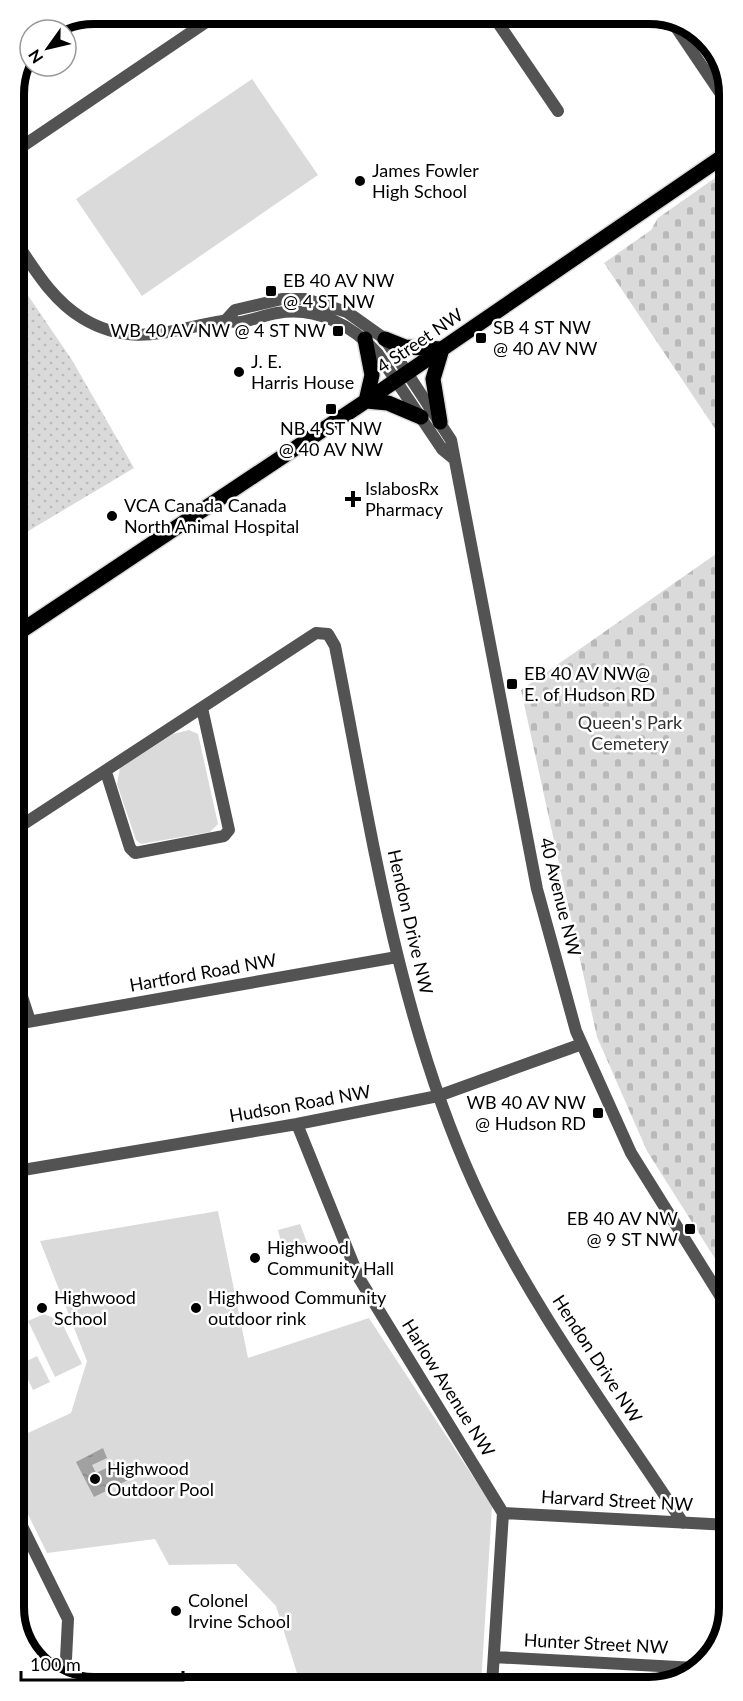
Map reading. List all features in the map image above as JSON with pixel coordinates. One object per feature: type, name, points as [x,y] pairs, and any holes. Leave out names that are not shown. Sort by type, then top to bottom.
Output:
[{"type":"main road","name":"4 Street NW","points":[[24,629],[402,377],[719,159]]},
{"type":"main road","points":[[365,339],[372,375],[366,401],[388,403],[420,417]]},
{"type":"main road","points":[[384,339],[405,347],[442,349],[433,379],[440,422]]},
{"type":"street","points":[[24,145],[202,24]]},
{"type":"street","points":[[499,24],[558,111]]},
{"type":"street","points":[[678,30],[719,91]]},
{"type":"street","name":"40 Avenue NW","points":[[24,253],[58,300],[97,326],[123,334],[147,336],[170,334],[225,321],[238,322],[277,313],[303,312],[332,320],[365,339],[402,377],[440,422],[451,440],[537,889],[582,1044],[631,1153],[719,1286]]},
{"type":"street","name":"40 Avenue NW","points":[[225,321],[235,310],[282,299],[305,299],[347,312],[384,339],[420,417],[442,448],[453,458]]},
{"type":"street","name":"Hendon Drive NW","points":[[24,824],[316,633],[328,634],[335,646],[397,957],[438,1096],[474,1184],[496,1229],[553,1326],[683,1523]]},
{"type":"street","points":[[106,772],[130,848],[135,853],[224,836],[229,830],[202,708]]},
{"type":"street","name":"Hartford Road NW","points":[[24,1022],[397,957]]},
{"type":"street","points":[[24,1003],[30,1021]]},
{"type":"street","name":"Hudson Road NW","points":[[24,1170],[297,1124],[438,1096],[582,1044]]},
{"type":"street","name":"Harlow Avenue NW","points":[[297,1124],[359,1278],[503,1513]]},
{"type":"street","points":[[492,1677],[503,1513]]},
{"type":"street","name":"Harvard Street NW","points":[[503,1513],[719,1525]]},
{"type":"street","points":[[24,1530],[68,1619],[65,1671]]},
{"type":"street","name":"Hunter Street NW","points":[[494,1656],[684,1667]]},
{"type":"green space","points":[[252,79],[318,175],[142,296],[76,199]]},
{"type":"green space","points":[[719,175],[719,435],[604,263],[651,230],[658,218]]},
{"type":"green space","points":[[24,290],[72,360],[134,468],[24,534]]},
{"type":"green space","name":"Queen's Park Cemetery","points":[[719,552],[719,1265],[647,1151],[597,1037],[521,690]]},
{"type":"green space","points":[[189,730],[198,734],[218,824],[210,832],[141,844],[136,840],[117,784],[120,768],[173,734]]},
{"type":"green space","points":[[218,1211],[248,1358],[369,1318],[492,1507],[481,1677],[298,1677],[276,1606],[236,1564],[169,1565],[155,1539],[47,1553],[24,1506],[24,1435],[71,1413],[87,1361],[40,1241]]},
{"type":"green space","points":[[300,1224],[310,1250],[285,1258],[278,1230]]},
{"type":"green space","points":[[44,1314],[61,1321],[82,1364],[55,1377],[28,1321]]},
{"type":"green space","points":[[37,1356],[50,1382],[33,1390],[24,1370],[24,1362]]},
{"type":"water","points":[[103,1448],[107,1458],[92,1465],[96,1473],[121,1461],[130,1479],[94,1497],[76,1462]]},
{"type":"place","name":"James Fowler High School","points":[[360,181]]},
{"type":"place","name":"EB 40 AV NW @ 4 ST NW","points":[[271,291]]},
{"type":"place","name":"WB 40 AV NW @ 4 ST NW","points":[[338,331]]},
{"type":"place","name":"SB 4 ST NW @ 40 AV NW","points":[[481,338]]},
{"type":"place","name":"J. E. Harris House","points":[[239,372]]},
{"type":"place","name":"NB 4 ST NW @ 40 AV NW","points":[[331,409]]},
{"type":"place","name":"IslabosRx Pharmacy","points":[[353,499]]},
{"type":"place","name":"VCA Canada Canada North Animal Hospital","points":[[112,516]]},
{"type":"place","name":"EB 40 AV NW@ E. of Hudson RD","points":[[512,684]]},
{"type":"place","name":"WB 40 AV NW @ Hudson RD","points":[[598,1113]]},
{"type":"place","name":"EB 40 AV NW @ 9 ST NW","points":[[690,1229]]},
{"type":"place","name":"Highwood Community Hall","points":[[255,1258]]},
{"type":"place","name":"Highwood School","points":[[42,1308]]},
{"type":"place","name":"Highwood Community outdoor rink","points":[[196,1308]]},
{"type":"place","name":"Highwood Outdoor Pool","points":[[95,1479]]},
{"type":"place","name":"Colonel Irvine School","points":[[176,1611]]}]
